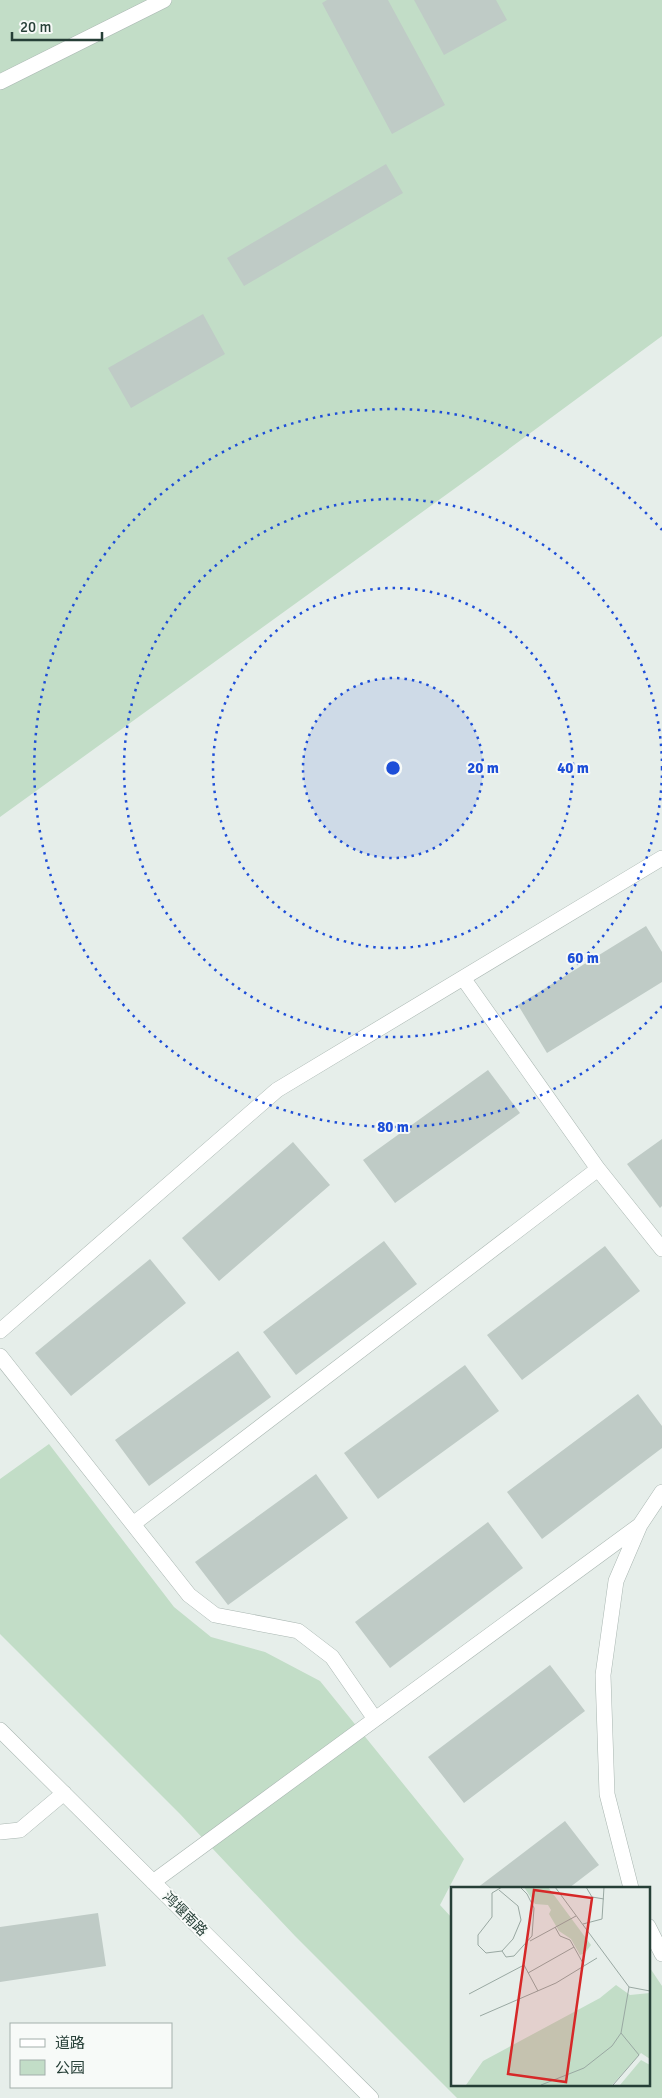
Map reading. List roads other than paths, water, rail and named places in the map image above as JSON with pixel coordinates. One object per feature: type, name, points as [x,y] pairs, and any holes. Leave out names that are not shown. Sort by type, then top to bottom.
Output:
[{"type":"street","points":[[0,82],[164,0]]},
{"type":"street","points":[[0,1331],[277,1090],[662,858]]},
{"type":"street","points":[[462,978],[598,1169],[662,1249]]},
{"type":"street","points":[[133,1524],[598,1169]]},
{"type":"street","points":[[0,1356],[189,1595],[215,1615],[298,1631],[332,1657],[375,1719]]},
{"type":"street","points":[[631,1887],[607,1794],[603,1675],[616,1581],[640,1525],[662,1492]]},
{"type":"street","points":[[153,1882],[640,1525]]},
{"type":"street","name":"鸿堰南路","points":[[0,1730],[371,2098]]},
{"type":"street","points":[[0,1832],[20,1830],[64,1793]]},
{"type":"street","points":[[650,1930],[662,1954]]}]
